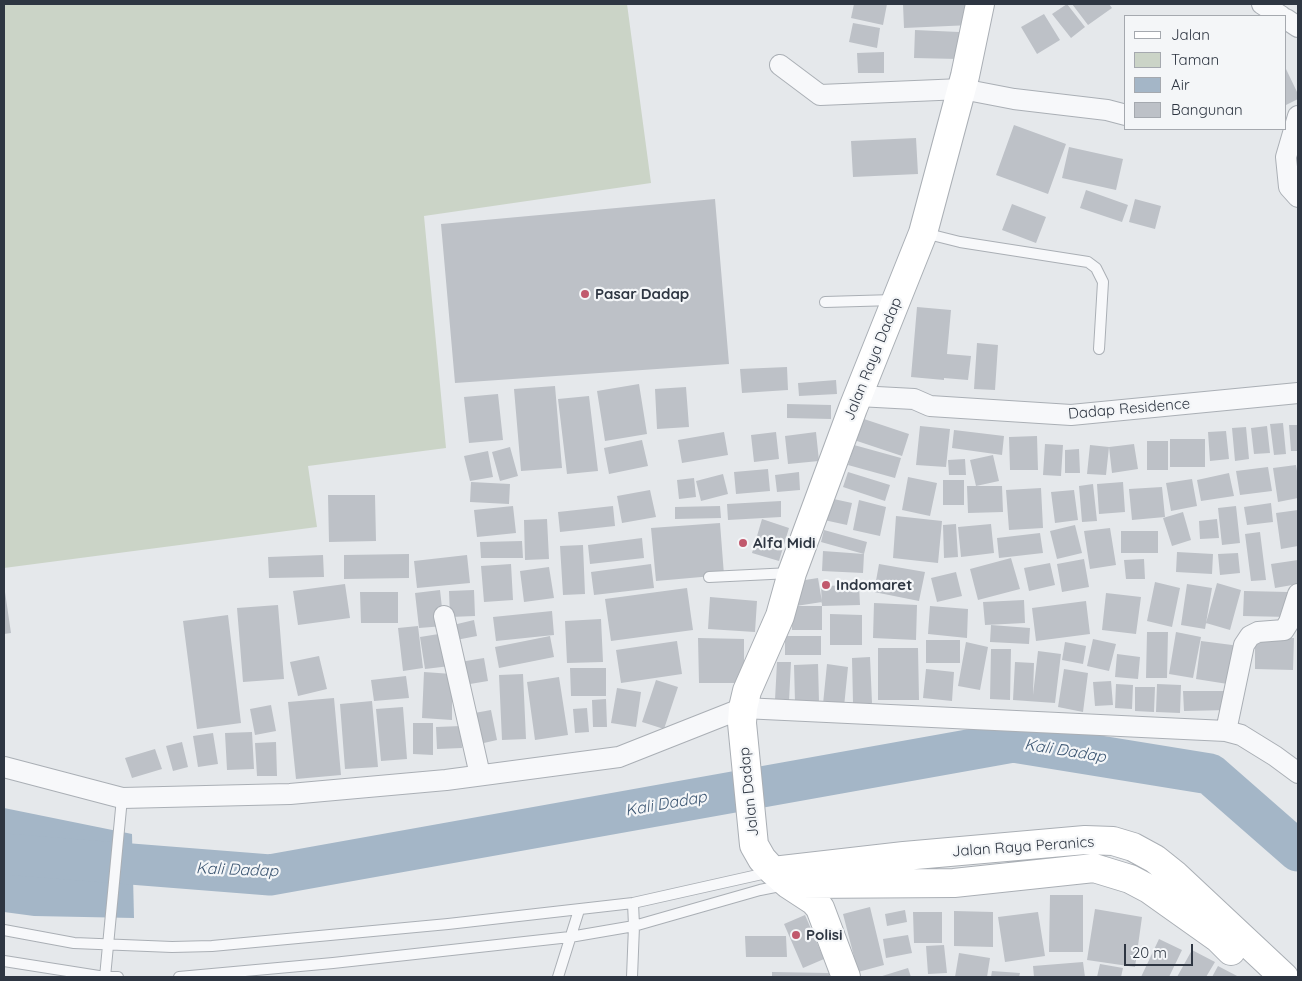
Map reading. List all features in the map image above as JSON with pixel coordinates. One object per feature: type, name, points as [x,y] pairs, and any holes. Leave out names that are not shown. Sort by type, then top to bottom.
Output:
[{"type":"street","name":"Jalan Raya Dadap","points":[[742,715],[747,691],[780,616],[792,573],[855,402],[923,233],[962,89],[980,4]]},
{"type":"street","points":[[1262,4],[1279,15]]},
{"type":"street","points":[[1287,20],[1298,27]]},
{"type":"street","points":[[780,65],[820,95],[962,89],[1014,99],[1107,110],[1124,114]]},
{"type":"street","points":[[1298,116],[1286,157],[1289,188],[1298,197]]},
{"type":"street","name":"Dadap Residence","points":[[855,402],[913,411],[930,406],[1071,416],[1298,393]]},
{"type":"street","points":[[1226,731],[1244,645],[1250,636],[1258,632],[1284,630],[1290,622],[1298,594]]},
{"type":"street","points":[[444,616],[480,775]]},
{"type":"street","points":[[4,767],[122,804],[290,794],[446,780],[619,757],[742,715],[1226,731],[1241,735],[1276,756],[1298,773]]},
{"type":"street","name":"Jalan Dadap","points":[[742,715],[754,845],[762,859],[781,878]]},
{"type":"street","name":"Jalan Raya Peranics","points":[[781,878],[904,856],[1085,840],[1113,841],[1133,847],[1155,859],[1175,875],[1284,977]]},
{"type":"street","name":"Jalan Raya Peranics","points":[[781,878],[954,884],[1094,868],[1130,879],[1149,888],[1218,938],[1256,977]]},
{"type":"street","points":[[781,878],[814,901],[820,908],[846,977]]},
{"type":"lane","points":[[923,233],[960,242],[1088,262],[1099,273],[1103,282],[1100,348]]},
{"type":"lane","points":[[825,302],[896,300]]},
{"type":"lane","points":[[709,577],[792,573]]},
{"type":"lane","points":[[105,977],[122,804]]},
{"type":"lane","points":[[4,930],[74,943],[172,947],[212,946],[579,910],[781,878]]},
{"type":"lane","points":[[179,977],[333,963],[570,937],[634,926],[752,892],[781,878]]},
{"type":"lane","points":[[632,902],[634,926],[632,977]]},
{"type":"lane","points":[[558,977],[579,910]]},
{"type":"lane","points":[[4,961],[105,977],[118,977]]},
{"type":"green space","points":[[4,4],[627,4],[651,183],[424,216],[446,448],[308,466],[317,527],[4,568]]},
{"type":"water","points":[[4,808],[132,834],[134,918],[34,916],[4,912]]},
{"type":"building","points":[[854,4],[887,4],[883,25],[851,18]]},
{"type":"building","points":[[903,4],[970,4],[971,25],[904,28]]},
{"type":"building","points":[[1067,4],[1085,27],[1071,38],[1052,14]]},
{"type":"building","points":[[1072,4],[1109,4],[1112,8],[1088,25]]},
{"type":"building","points":[[1044,14],[1060,40],[1037,54],[1021,27]]},
{"type":"building","points":[[853,23],[880,28],[877,48],[849,42]]},
{"type":"building","points":[[915,30],[959,32],[958,59],[914,58]]},
{"type":"building","points":[[884,52],[884,73],[858,73],[857,53]]},
{"type":"building","points":[[1287,71],[1298,94],[1298,99],[1287,104]]},
{"type":"building","points":[[1014,125],[1066,144],[1048,194],[996,175]]},
{"type":"building","points":[[916,138],[918,174],[853,177],[851,141]]},
{"type":"building","points":[[1069,147],[1123,159],[1116,190],[1062,178]]},
{"type":"building","points":[[1086,190],[1128,205],[1122,222],[1080,208]]},
{"type":"building","name":"Pasar Dadap","points":[[715,199],[729,364],[455,383],[441,224]]},
{"type":"building","points":[[1135,199],[1161,206],[1155,229],[1129,222]]},
{"type":"building","points":[[1012,204],[1046,217],[1036,243],[1002,230]]},
{"type":"building","points":[[917,307],[951,310],[947,354],[971,356],[968,380],[911,377]]},
{"type":"building","points":[[977,343],[998,345],[995,390],[974,389]]},
{"type":"building","points":[[787,367],[788,390],[742,393],[740,369]]},
{"type":"building","points":[[836,380],[837,394],[799,396],[798,383]]},
{"type":"building","points":[[639,384],[647,434],[605,441],[597,391]]},
{"type":"building","points":[[555,386],[562,468],[521,471],[514,389]]},
{"type":"building","points":[[686,387],[689,427],[657,429],[655,389]]},
{"type":"building","points":[[498,394],[503,440],[469,443],[464,397]]},
{"type":"building","points":[[589,396],[598,471],[567,474],[558,399]]},
{"type":"building","points":[[787,404],[831,405],[831,419],[787,418]]},
{"type":"building","points":[[861,418],[909,434],[902,456],[854,440]]},
{"type":"building","points":[[1283,423],[1286,454],[1274,455],[1270,424]]},
{"type":"building","points":[[1289,425],[1298,425],[1298,451],[1291,451]]},
{"type":"building","points":[[920,426],[950,429],[946,467],[916,465]]},
{"type":"building","points":[[1267,426],[1270,453],[1254,454],[1251,428]]},
{"type":"building","points":[[1246,427],[1249,459],[1235,461],[1232,428]]},
{"type":"building","points":[[954,430],[1004,436],[1002,455],[952,448]]},
{"type":"building","points":[[1226,431],[1229,459],[1210,461],[1208,432]]},
{"type":"building","points":[[724,432],[728,455],[682,463],[678,440]]},
{"type":"building","points":[[776,432],[779,459],[754,462],[751,435]]},
{"type":"building","points":[[816,432],[819,461],[788,464],[785,436]]},
{"type":"building","points":[[1037,436],[1038,470],[1010,470],[1009,437]]},
{"type":"building","points":[[1170,439],[1205,439],[1205,467],[1170,467]]},
{"type":"building","points":[[642,440],[648,466],[609,474],[604,448]]},
{"type":"building","points":[[1147,441],[1168,441],[1168,470],[1147,470]]},
{"type":"building","points":[[1045,444],[1063,445],[1061,476],[1043,475]]},
{"type":"building","points":[[1134,444],[1138,469],[1112,473],[1109,447]]},
{"type":"building","points":[[854,445],[901,458],[895,478],[848,465]]},
{"type":"building","points":[[1090,445],[1109,447],[1106,475],[1087,474]]},
{"type":"building","points":[[510,447],[518,476],[500,481],[492,452]]},
{"type":"building","points":[[1079,449],[1080,473],[1065,473],[1065,450]]},
{"type":"building","points":[[488,451],[493,477],[470,481],[464,456]]},
{"type":"building","points":[[993,455],[999,481],[976,486],[970,460]]},
{"type":"building","points":[[965,459],[966,475],[949,475],[948,460]]},
{"type":"building","points":[[1296,465],[1298,498],[1278,502],[1273,468]]},
{"type":"building","points":[[1268,467],[1272,491],[1240,495],[1236,471]]},
{"type":"building","points":[[768,469],[770,491],[736,494],[734,472]]},
{"type":"building","points":[[799,472],[800,490],[777,492],[775,475]]},
{"type":"building","points":[[848,472],[890,485],[885,501],[843,487]]},
{"type":"building","points":[[1229,473],[1234,496],[1201,501],[1197,480]]},
{"type":"building","points":[[723,474],[728,494],[701,501],[696,481]]},
{"type":"building","points":[[908,477],[937,483],[930,516],[902,510]]},
{"type":"building","points":[[694,478],[696,497],[679,499],[677,480]]},
{"type":"building","points":[[1192,479],[1197,506],[1171,511],[1166,483]]},
{"type":"building","points":[[943,480],[964,480],[964,505],[943,505]]},
{"type":"building","points":[[471,482],[510,484],[509,504],[470,502]]},
{"type":"building","points":[[1123,482],[1125,512],[1099,514],[1097,484]]},
{"type":"building","points":[[1093,484],[1097,521],[1082,522],[1079,486]]},
{"type":"building","points":[[967,486],[1002,486],[1003,512],[968,513]]},
{"type":"building","points":[[1162,487],[1165,517],[1132,520],[1129,489]]},
{"type":"building","points":[[1041,488],[1043,528],[1009,530],[1006,490]]},
{"type":"building","points":[[650,490],[656,517],[622,523],[617,496]]},
{"type":"building","points":[[1074,490],[1078,520],[1055,523],[1051,492]]},
{"type":"building","points":[[328,495],[375,495],[376,541],[329,542]]},
{"type":"building","points":[[829,498],[852,503],[847,525],[824,520]]},
{"type":"building","points":[[859,500],[886,507],[880,536],[853,530]]},
{"type":"building","points":[[781,501],[781,517],[728,520],[727,504]]},
{"type":"building","points":[[1271,503],[1273,522],[1247,525],[1244,507]]},
{"type":"building","points":[[513,506],[516,533],[477,537],[474,510]]},
{"type":"building","points":[[613,506],[615,526],[560,532],[558,512]]},
{"type":"building","points":[[720,506],[721,518],[675,519],[675,507]]},
{"type":"building","points":[[1236,506],[1240,543],[1222,545],[1218,508]]},
{"type":"building","points":[[1298,510],[1298,546],[1281,549],[1276,513]]},
{"type":"building","points":[[1183,512],[1191,540],[1172,546],[1163,518]]},
{"type":"building","points":[[896,516],[942,521],[938,563],[893,558]]},
{"type":"building","points":[[547,519],[549,559],[525,560],[524,520]]},
{"type":"building","points":[[762,519],[789,528],[779,561],[752,553]]},
{"type":"building","points":[[1217,519],[1219,538],[1200,539],[1199,521]]},
{"type":"building","points":[[720,523],[724,575],[656,581],[651,528]]},
{"type":"building","points":[[956,524],[958,557],[944,558],[943,525]]},
{"type":"building","points":[[991,524],[994,553],[961,557],[958,527]]},
{"type":"building","points":[[1075,525],[1082,553],[1057,559],[1050,531]]},
{"type":"building","points":[[1110,528],[1116,565],[1090,569],[1084,531]]},
{"type":"building","points":[[824,530],[867,542],[864,554],[821,542]]},
{"type":"building","points":[[1121,531],[1158,531],[1158,553],[1121,553]]},
{"type":"building","points":[[1260,532],[1266,580],[1251,581],[1245,534]]},
{"type":"building","points":[[1040,533],[1043,553],[999,558],[997,538]]},
{"type":"building","points":[[642,538],[644,558],[590,564],[588,545]]},
{"type":"building","points":[[522,541],[523,558],[481,558],[480,542]]},
{"type":"building","points":[[583,545],[585,594],[563,595],[560,546]]},
{"type":"building","points":[[823,551],[864,554],[863,573],[822,571]]},
{"type":"building","points":[[1177,552],[1213,554],[1212,574],[1176,572]]},
{"type":"building","points":[[1238,553],[1240,573],[1220,575],[1218,554]]},
{"type":"building","points":[[409,554],[409,578],[344,579],[344,555]]},
{"type":"building","points":[[323,555],[324,577],[269,578],[268,557]]},
{"type":"building","points":[[467,555],[470,583],[417,588],[414,561]]},
{"type":"building","points":[[1011,558],[1020,589],[978,600],[970,569]]},
{"type":"building","points":[[1084,559],[1089,587],[1062,592],[1057,564]]},
{"type":"building","points":[[1144,559],[1145,579],[1126,579],[1124,560]]},
{"type":"building","points":[[1298,560],[1298,584],[1275,588],[1271,564]]},
{"type":"building","points":[[1050,563],[1055,585],[1029,591],[1024,568]]},
{"type":"building","points":[[511,564],[513,600],[484,602],[481,566]]},
{"type":"building","points":[[651,564],[654,588],[594,595],[591,572]]},
{"type":"building","points":[[879,564],[925,572],[919,601],[874,592]]},
{"type":"building","points":[[549,567],[554,598],[524,602],[520,571]]},
{"type":"building","points":[[956,572],[962,596],[937,602],[931,578]]},
{"type":"building","points":[[818,578],[822,602],[796,606],[792,582]]},
{"type":"building","points":[[1155,582],[1180,588],[1172,627],[1147,621]]},
{"type":"building","points":[[1217,583],[1241,590],[1230,630],[1206,623]]},
{"type":"building","points":[[345,584],[350,618],[298,625],[293,591]]},
{"type":"building","points":[[1187,584],[1212,588],[1205,629],[1181,625]]},
{"type":"building","points":[[859,585],[860,605],[822,606],[821,586]]},
{"type":"building","points":[[687,588],[693,630],[611,641],[605,599]]},
{"type":"building","points":[[440,590],[444,626],[419,628],[415,593]]},
{"type":"building","points":[[474,590],[475,616],[450,617],[449,591]]},
{"type":"building","points":[[1244,591],[1288,592],[1288,617],[1243,616]]},
{"type":"building","points":[[360,592],[398,592],[398,623],[361,623]]},
{"type":"building","points":[[4,593],[11,633],[4,634]]},
{"type":"building","points":[[1106,593],[1141,597],[1136,634],[1102,630]]},
{"type":"building","points":[[710,597],[757,601],[755,632],[708,629]]},
{"type":"building","points":[[1024,600],[1025,623],[985,625],[983,602]]},
{"type":"building","points":[[1086,601],[1090,634],[1036,641],[1032,608]]},
{"type":"building","points":[[874,603],[917,605],[916,640],[873,638]]},
{"type":"building","points":[[278,605],[284,679],[243,682],[237,608]]},
{"type":"building","points":[[791,606],[822,606],[822,630],[792,630]]},
{"type":"building","points":[[930,606],[968,609],[967,638],[928,634]]},
{"type":"building","points":[[552,611],[554,635],[496,641],[493,617]]},
{"type":"building","points":[[830,614],[862,615],[862,645],[830,645]]},
{"type":"building","points":[[228,615],[241,723],[197,729],[183,621]]},
{"type":"building","points":[[601,619],[603,662],[567,663],[565,621]]},
{"type":"building","points":[[474,620],[477,636],[456,640],[453,625]]},
{"type":"building","points":[[991,625],[1030,628],[1029,644],[990,642]]},
{"type":"building","points":[[418,626],[423,668],[403,671],[398,628]]},
{"type":"building","points":[[1147,632],[1168,632],[1167,678],[1146,678]]},
{"type":"building","points":[[1176,632],[1201,637],[1193,678],[1169,674]]},
{"type":"building","points":[[445,633],[450,666],[425,669],[420,637]]},
{"type":"building","points":[[550,636],[554,657],[499,668],[495,647]]},
{"type":"building","points":[[785,636],[821,636],[821,655],[785,655]]},
{"type":"building","points":[[1255,637],[1294,638],[1293,670],[1255,669]]},
{"type":"building","points":[[698,638],[744,639],[744,683],[699,683]]},
{"type":"building","points":[[1093,639],[1116,644],[1109,671],[1087,666]]},
{"type":"building","points":[[926,640],[960,640],[960,663],[926,663]]},
{"type":"building","points":[[677,641],[682,674],[621,683],[616,650]]},
{"type":"building","points":[[1201,641],[1240,646],[1234,685],[1196,679]]},
{"type":"building","points":[[966,642],[988,647],[980,690],[958,686]]},
{"type":"building","points":[[1065,642],[1086,646],[1083,664],[1062,660]]},
{"type":"building","points":[[878,648],[918,648],[919,700],[878,700]]},
{"type":"building","points":[[991,649],[1011,649],[1010,700],[990,699]]},
{"type":"building","points":[[1038,651],[1061,654],[1055,703],[1013,700],[1015,662],[1034,663],[1033,695]]},
{"type":"building","points":[[1117,654],[1140,657],[1138,679],[1115,677]]},
{"type":"building","points":[[319,656],[327,689],[298,696],[290,662]]},
{"type":"building","points":[[870,657],[872,703],[853,703],[852,658]]},
{"type":"building","points":[[484,658],[488,681],[464,685],[460,662]]},
{"type":"building","points":[[777,662],[791,662],[789,701],[775,700]]},
{"type":"building","points":[[818,664],[819,702],[795,702],[794,665]]},
{"type":"building","points":[[827,664],[848,667],[844,707],[823,704]]},
{"type":"building","points":[[570,668],[606,668],[606,696],[571,696]]},
{"type":"building","points":[[926,669],[954,672],[952,701],[923,698]]},
{"type":"building","points":[[1064,669],[1088,673],[1083,712],[1058,707]]},
{"type":"building","points":[[424,672],[452,674],[452,720],[422,718]]},
{"type":"building","points":[[523,674],[526,739],[502,740],[499,675]]},
{"type":"building","points":[[406,676],[409,698],[374,701],[371,680]]},
{"type":"building","points":[[559,677],[568,735],[535,740],[527,682]]},
{"type":"building","points":[[656,680],[678,687],[664,729],[642,722]]},
{"type":"building","points":[[1111,681],[1113,705],[1095,706],[1093,682]]},
{"type":"building","points":[[1116,684],[1133,685],[1132,709],[1115,708]]},
{"type":"building","points":[[1157,684],[1181,685],[1180,713],[1156,712]]},
{"type":"building","points":[[1135,687],[1155,687],[1154,712],[1135,711]]},
{"type":"building","points":[[617,688],[641,692],[636,727],[611,723]]},
{"type":"building","points":[[1183,691],[1228,691],[1229,710],[1184,711]]},
{"type":"building","points":[[334,698],[341,775],[296,779],[288,702]]},
{"type":"building","points":[[606,699],[607,727],[593,727],[592,700]]},
{"type":"building","points":[[372,701],[378,767],[345,769],[340,704]]},
{"type":"building","points":[[271,705],[276,731],[255,735],[250,709]]},
{"type":"building","points":[[403,707],[407,759],[381,761],[376,709]]},
{"type":"building","points":[[587,708],[589,732],[575,733],[573,709]]},
{"type":"building","points":[[491,710],[497,740],[475,745],[469,714]]},
{"type":"building","points":[[413,723],[433,723],[433,755],[413,754]]},
{"type":"building","points":[[461,726],[462,748],[437,749],[436,727]]},
{"type":"building","points":[[252,732],[254,769],[227,770],[225,733]]},
{"type":"building","points":[[213,733],[218,764],[198,767],[193,736]]},
{"type":"building","points":[[182,742],[188,767],[173,771],[166,746]]},
{"type":"building","points":[[276,742],[277,776],[257,776],[255,743]]},
{"type":"building","points":[[155,749],[162,769],[132,778],[125,758]]},
{"type":"building","points":[[1050,895],[1083,895],[1083,952],[1049,952]]},
{"type":"building","points":[[870,907],[884,965],[858,972],[843,914]]},
{"type":"building","points":[[1095,909],[1142,917],[1135,967],[1087,960]]},
{"type":"building","points":[[905,910],[907,922],[887,926],[885,914]]},
{"type":"building","points":[[954,911],[993,912],[993,947],[954,946]]},
{"type":"building","points":[[913,912],[942,912],[942,943],[914,943]]},
{"type":"building","points":[[1038,912],[1045,956],[1005,962],[998,917]]},
{"type":"building","points":[[805,915],[824,959],[803,968],[784,924]]},
{"type":"building","points":[[908,935],[912,953],[886,958],[883,939]]},
{"type":"building","points":[[745,936],[786,936],[787,957],[746,957]]},
{"type":"building","points":[[1159,939],[1182,950],[1169,977],[1141,977]]},
{"type":"building","points":[[944,945],[947,973],[928,974],[926,946]]},
{"type":"building","points":[[1192,950],[1215,962],[1206,977],[1177,977]]},
{"type":"building","points":[[959,953],[990,958],[987,977],[955,977]]},
{"type":"building","points":[[1083,962],[1085,977],[1034,977],[1033,966]]},
{"type":"building","points":[[1100,964],[1123,968],[1121,977],[1097,977]]},
{"type":"building","points":[[1218,966],[1239,977],[1212,977]]},
{"type":"building","points":[[908,968],[911,977],[879,977]]},
{"type":"building","points":[[992,971],[1020,973],[1019,977],[991,977]]},
{"type":"building","points":[[772,972],[829,973],[829,977],[772,977]]},
{"type":"waterway","name":"Kali Dadap","points":[[4,854],[270,875],[1013,742],[1210,774],[1298,851]]},
{"type":"place","name":"Pasar Dadap","points":[[585,294]]},
{"type":"place","name":"Alfa Midi","points":[[743,543]]},
{"type":"place","name":"Indomaret","points":[[826,585]]},
{"type":"place","name":"Polisi","points":[[796,935]]}]
